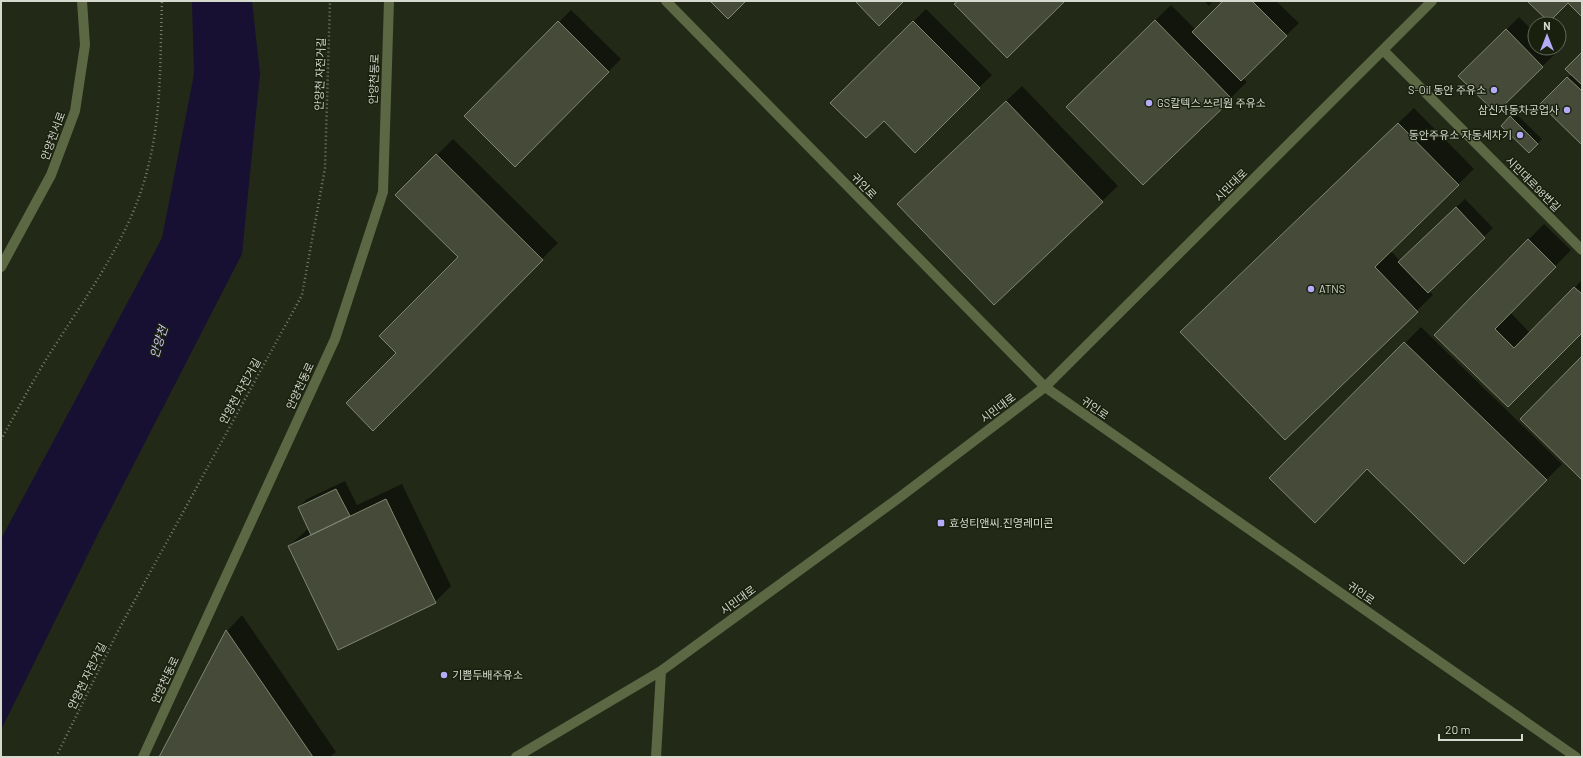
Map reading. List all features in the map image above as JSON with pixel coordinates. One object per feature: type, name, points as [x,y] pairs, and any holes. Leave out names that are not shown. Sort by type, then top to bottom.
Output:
[{"type":"street","name":"안양천서로","points":[[1,267],[51,175],[75,111],[85,45],[82,1]]},
{"type":"street","name":"안양천동로","points":[[143,757],[335,339],[371,229],[383,192],[389,1]]},
{"type":"street","name":"귀인로","points":[[666,1],[1045,387],[1576,757]]},
{"type":"street","name":"시민대로","points":[[516,757],[660,671],[900,497],[1045,387],[1432,1]]},
{"type":"street","name":"시민대로98번길","points":[[1383,50],[1582,250]]},
{"type":"street","points":[[656,757],[660,671]]},
{"type":"path","points":[[1,440],[43,364],[96,284],[136,205],[148,166],[157,112],[162,1]]},
{"type":"path","name":"안양천 자전거길","points":[[56,757],[118,631],[302,295],[325,168],[330,1]]},
{"type":"water","name":"안양천","points":[[192,1],[252,1],[260,74],[242,254],[101,528],[1,730],[1,539],[162,238],[194,74]]},
{"type":"building","points":[[710,1],[746,1],[728,19]]},
{"type":"building","points":[[855,1],[904,1],[879,26]]},
{"type":"building","points":[[958,1],[1065,1],[1007,58],[954,4]]},
{"type":"building","points":[[1223,1],[1252,1],[1287,36],[1241,81],[1192,32]]},
{"type":"building","points":[[1527,1],[1582,1],[1582,17],[1568,3],[1555,16],[1543,16]]},
{"type":"building","name":"GS칼텍스 쓰리원 주유소","points":[[1155,20],[1232,99],[1143,185],[1066,107]]},
{"type":"building","points":[[558,21],[609,72],[515,167],[464,116]]},
{"type":"building","points":[[913,21],[980,88],[915,153],[884,121],[866,138],[830,103]]},
{"type":"building","points":[[1506,29],[1527,51],[1527,56],[1532,56],[1543,67],[1496,113],[1458,76]]},
{"type":"building","points":[[1582,52],[1582,85],[1565,69]]},
{"type":"building","points":[[1567,77],[1582,91],[1582,145],[1540,104]]},
{"type":"building","points":[[1006,101],[1103,202],[994,305],[897,204]]},
{"type":"building","name":"동안주유소 자동세차기","points":[[1510,116],[1538,144],[1529,153],[1501,126]]},
{"type":"building","name":"ATNS","points":[[1398,123],[1459,185],[1375,267],[1418,312],[1285,440],[1180,332]]},
{"type":"building","points":[[436,154],[543,260],[373,431],[346,403],[396,353],[379,336],[458,257],[395,195]]},
{"type":"building","points":[[1456,207],[1485,238],[1428,293],[1398,262]]},
{"type":"building","points":[[1528,239],[1556,267],[1495,329],[1514,348],[1574,287],[1582,294],[1582,333],[1508,407],[1434,335]]},
{"type":"building","points":[[1404,342],[1547,480],[1464,564],[1367,469],[1315,523],[1269,478]]},
{"type":"building","points":[[1582,356],[1582,480],[1520,419]]},
{"type":"building","points":[[336,489],[350,516],[311,535],[298,507]]},
{"type":"building","points":[[386,499],[436,603],[338,650],[288,546]]},
{"type":"building","points":[[226,630],[313,757],[159,757]]},
{"type":"place","name":"S-Oil 동안 주유소","points":[[1494,90]]},
{"type":"place","name":"GS칼텍스 쓰리원 주유소","points":[[1149,103]]},
{"type":"place","name":"삼신자동차공업사","points":[[1567,110]]},
{"type":"place","name":"동안주유소 자동세차기","points":[[1520,135]]},
{"type":"place","name":"ATNS","points":[[1311,289]]},
{"type":"place","name":"효성티앤씨.진영레미콘","points":[[941,523]]},
{"type":"place","name":"기쁨두배주유소","points":[[444,675]]}]
